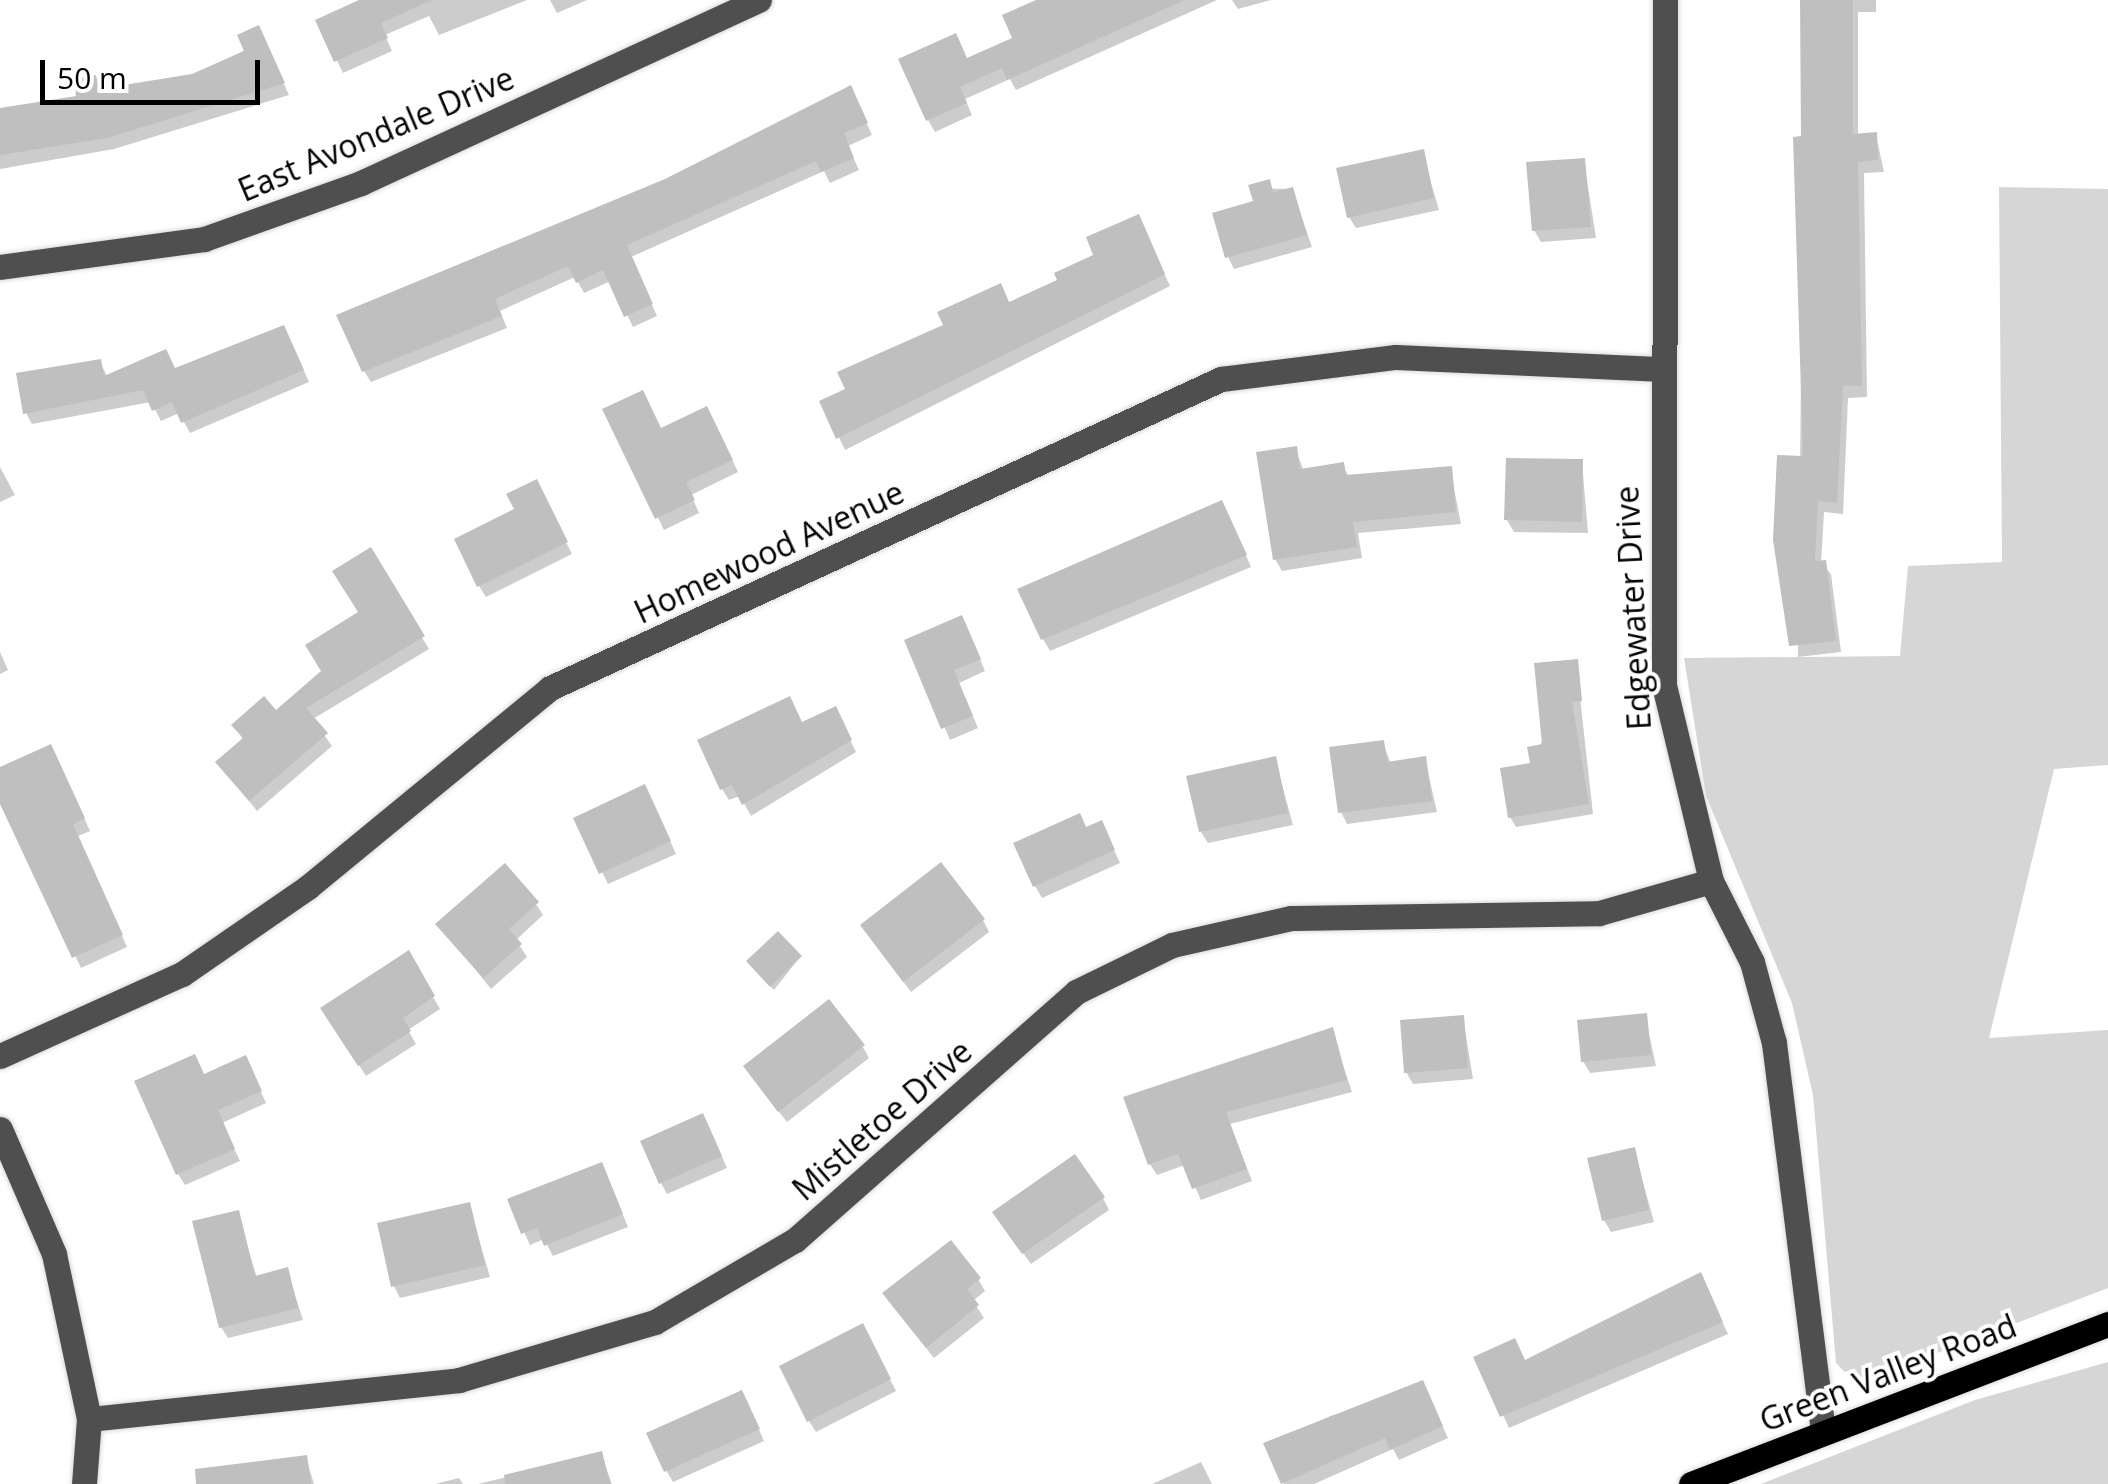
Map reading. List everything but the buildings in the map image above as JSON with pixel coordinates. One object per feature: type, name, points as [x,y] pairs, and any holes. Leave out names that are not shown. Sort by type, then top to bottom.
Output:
[{"type":"main road","name":"Green Valley Road","points":[[1691,1484],[2108,1324]]},
{"type":"main road","points":[[2064,1340],[2108,1342]]},
{"type":"street","name":"East Avondale Drive","points":[[0,267],[204,240],[361,183],[760,0]]},
{"type":"street","name":"Edgewater Drive","points":[[1665,0],[1658,368],[1664,686],[1712,881],[1752,962],[1777,1062],[1823,1432]]},
{"type":"street","name":"Homewood Avenue","points":[[0,1056],[182,974],[308,887],[550,688],[1221,379],[1396,357],[1658,368]]},
{"type":"street","name":"Mistletoe Drive","points":[[89,1419],[459,1380],[656,1322],[795,1240],[1076,992],[1172,946],[1291,918],[1599,913],[1712,881]]},
{"type":"street","points":[[0,1129],[54,1254],[89,1419],[84,1484]]},
{"type":"shaded area","points":[[1999,187],[2108,189],[2108,765],[2054,769],[1989,1038],[2108,1030],[2108,1288],[1856,1384],[1836,1363],[1813,1095],[1792,1003],[1706,796],[1684,658],[1900,656],[1908,566],[2002,562]]},
{"type":"shaded area","points":[[2108,1362],[2108,1484],[1761,1484],[1975,1400]]}]
